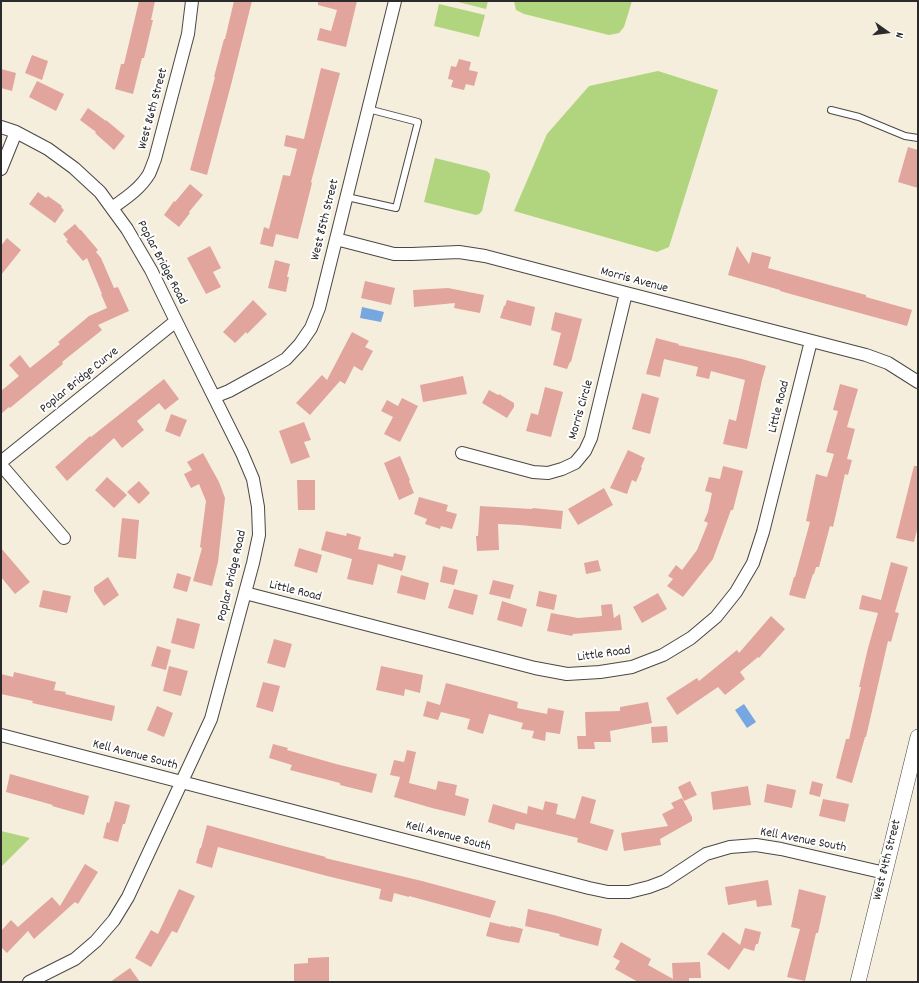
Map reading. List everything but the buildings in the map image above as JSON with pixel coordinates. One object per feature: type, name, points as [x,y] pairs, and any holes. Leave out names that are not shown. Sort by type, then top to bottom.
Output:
[{"type":"street","name":"West 86th Street","points":[[112,208],[132,194],[150,173],[155,160],[188,34],[192,1]]},
{"type":"street","name":"West 85th Street","points":[[214,397],[229,391],[286,359],[300,344],[311,328],[319,308],[395,1]]},
{"type":"street","name":"Poplar Bridge Road","points":[[1,127],[16,132],[48,150],[74,168],[100,192],[127,228],[151,270],[242,453],[253,479],[258,507],[259,535],[211,719],[128,897],[114,920],[96,941],[75,959],[29,982]]},
{"type":"street","points":[[1,169],[16,132]]},
{"type":"street","name":"Morris Avenue","points":[[336,239],[394,254],[459,252],[486,256],[866,355],[888,363],[918,382]]},
{"type":"street","name":"Morris Circle","points":[[462,452],[533,472],[548,473],[562,470],[575,463],[585,451],[591,438],[626,293]]},
{"type":"street","name":"Poplar Bridge Curve","points":[[1,463],[176,322]]},
{"type":"street","name":"Little Road","points":[[245,593],[535,668],[567,674],[600,672],[632,667],[663,655],[691,638],[716,618],[736,592],[753,563],[763,532],[810,341]]},
{"type":"street","points":[[1,463],[64,538]]},
{"type":"street","name":"Kell Avenue South","points":[[1,735],[608,892],[629,892],[649,887],[665,881],[706,854],[730,847],[756,845],[781,848],[885,873]]},
{"type":"street","name":"West 84th Street","points":[[858,982],[918,737]]},
{"type":"lane","points":[[347,197],[396,208],[418,122],[368,110]]},
{"type":"lane","points":[[831,110],[859,117],[905,136],[918,138]]},
{"type":"green space","points":[[454,1],[488,1],[486,9]]},
{"type":"green space","points":[[514,1],[632,1],[624,27],[619,33],[609,35],[524,14],[516,10]]},
{"type":"green space","points":[[439,4],[485,15],[479,37],[434,26]]},
{"type":"green space","points":[[658,71],[718,90],[669,247],[657,252],[514,211],[547,134],[589,86]]},
{"type":"green space","points":[[435,158],[487,171],[490,174],[482,211],[479,214],[476,215],[424,202]]},
{"type":"green space","points":[[1,831],[30,838],[1,867]]},
{"type":"water","points":[[362,307],[384,312],[381,322],[360,318]]},
{"type":"water","points":[[744,704],[756,722],[747,728],[735,710]]}]
